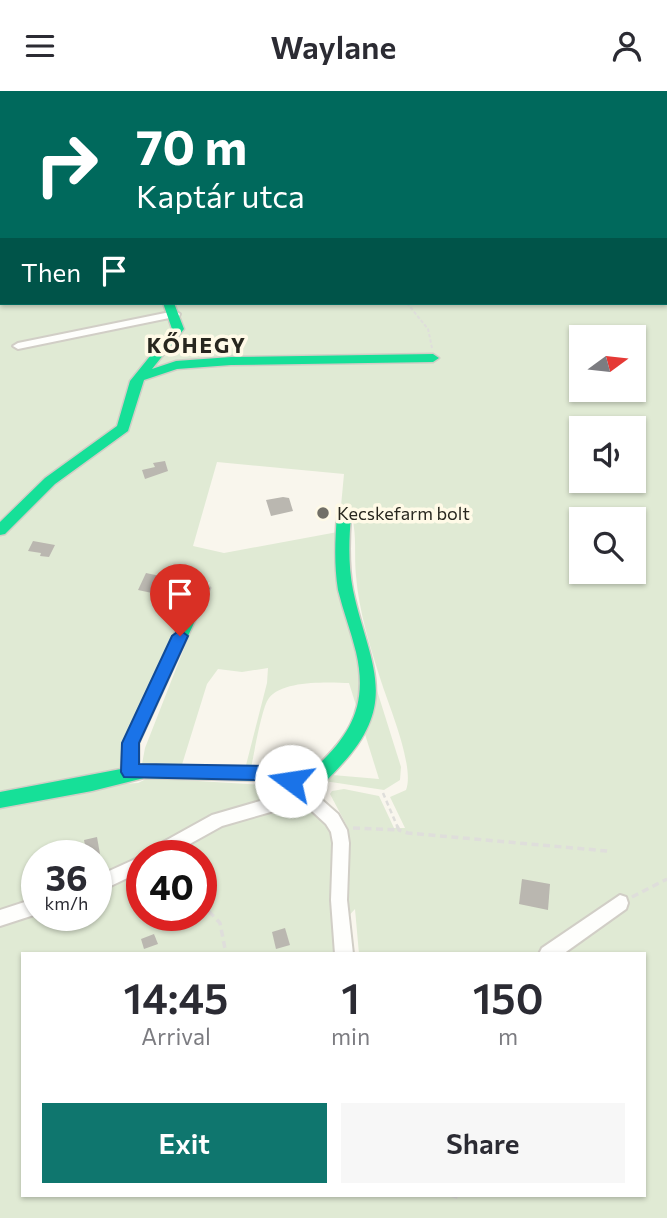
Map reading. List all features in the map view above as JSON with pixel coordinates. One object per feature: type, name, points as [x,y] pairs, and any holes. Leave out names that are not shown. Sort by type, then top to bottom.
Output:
[{"type":"street","points":[[0,530],[50,481],[123,428],[128,417],[131,392],[138,377],[178,329],[172,308],[18,346]]},
{"type":"street","points":[[138,377],[176,365],[231,361],[433,358]]},
{"type":"street","points":[[182,840],[218,820],[281,801],[302,791],[331,766],[359,728],[369,702],[363,656],[345,588],[344,516]]},
{"type":"street","points":[[130,772],[131,743],[203,589]]},
{"type":"street","points":[[0,800],[95,783],[130,772],[274,774],[291,781],[332,819],[339,830],[339,900],[344,952]]},
{"type":"street","points":[[551,952],[620,904]]},
{"type":"street","points":[[0,918],[21,911]]},
{"type":"path","points":[[409,305],[428,329],[433,358]]},
{"type":"path","points":[[383,793],[399,830]]},
{"type":"path","points":[[339,830],[352,827],[399,830],[408,834],[607,851]]},
{"type":"path","points":[[620,904],[667,879]]},
{"type":"path","points":[[217,920],[226,952]]},
{"type":"green space","points":[[0,305],[667,305],[667,1218],[0,1218]],"holes":[[[217,462],[344,474],[340,517],[352,517],[357,589],[362,616],[400,736],[407,767],[406,790],[390,797],[405,828],[394,828],[379,796],[344,789],[332,791],[330,794],[349,830],[315,788],[148,778],[138,783],[120,784],[205,583],[210,582],[145,748],[142,764],[180,771],[207,684],[218,669],[242,672],[268,668],[267,683],[244,773],[291,776],[384,790],[400,780],[401,767],[364,649],[343,531],[224,553],[193,546]],[[349,683],[379,779],[251,768],[261,720],[269,698],[275,692],[295,685]]]},
{"type":"building","points":[[165,461],[168,471],[145,479],[142,470],[155,467],[153,463]]},
{"type":"building","points":[[289,498],[293,511],[271,516],[266,500]]},
{"type":"building","points":[[33,541],[55,545],[49,557],[28,551]]},
{"type":"building","points":[[146,573],[160,576],[152,593],[138,590]]},
{"type":"building","points":[[522,879],[550,884],[548,910],[519,904]]},
{"type":"building","points":[[285,928],[290,945],[276,949],[272,932]]},
{"type":"building","points":[[154,934],[158,944],[144,949],[141,939]]},
{"type":"traffic: fast","points":[[0,530],[50,481],[123,428],[136,381],[178,329],[170,305]]},
{"type":"traffic: fast","points":[[139,377],[176,365],[231,361],[433,358]]},
{"type":"traffic: fast","points":[[0,800],[92,784],[144,771],[274,774],[291,781],[301,791],[344,750],[362,720],[367,703],[369,684],[366,662],[344,581],[344,515]]},
{"type":"traffic: fast","points":[[130,772],[131,743],[203,588]]},
{"type":"place","name":"Kecskefarm bolt","points":[[323,513]]},
{"type":"district","name":"KŐHEGY","points":[[197,344]]},
{"type":"route","points":[[180,636],[131,743],[130,772],[260,773],[274,774],[291,781]]}]
